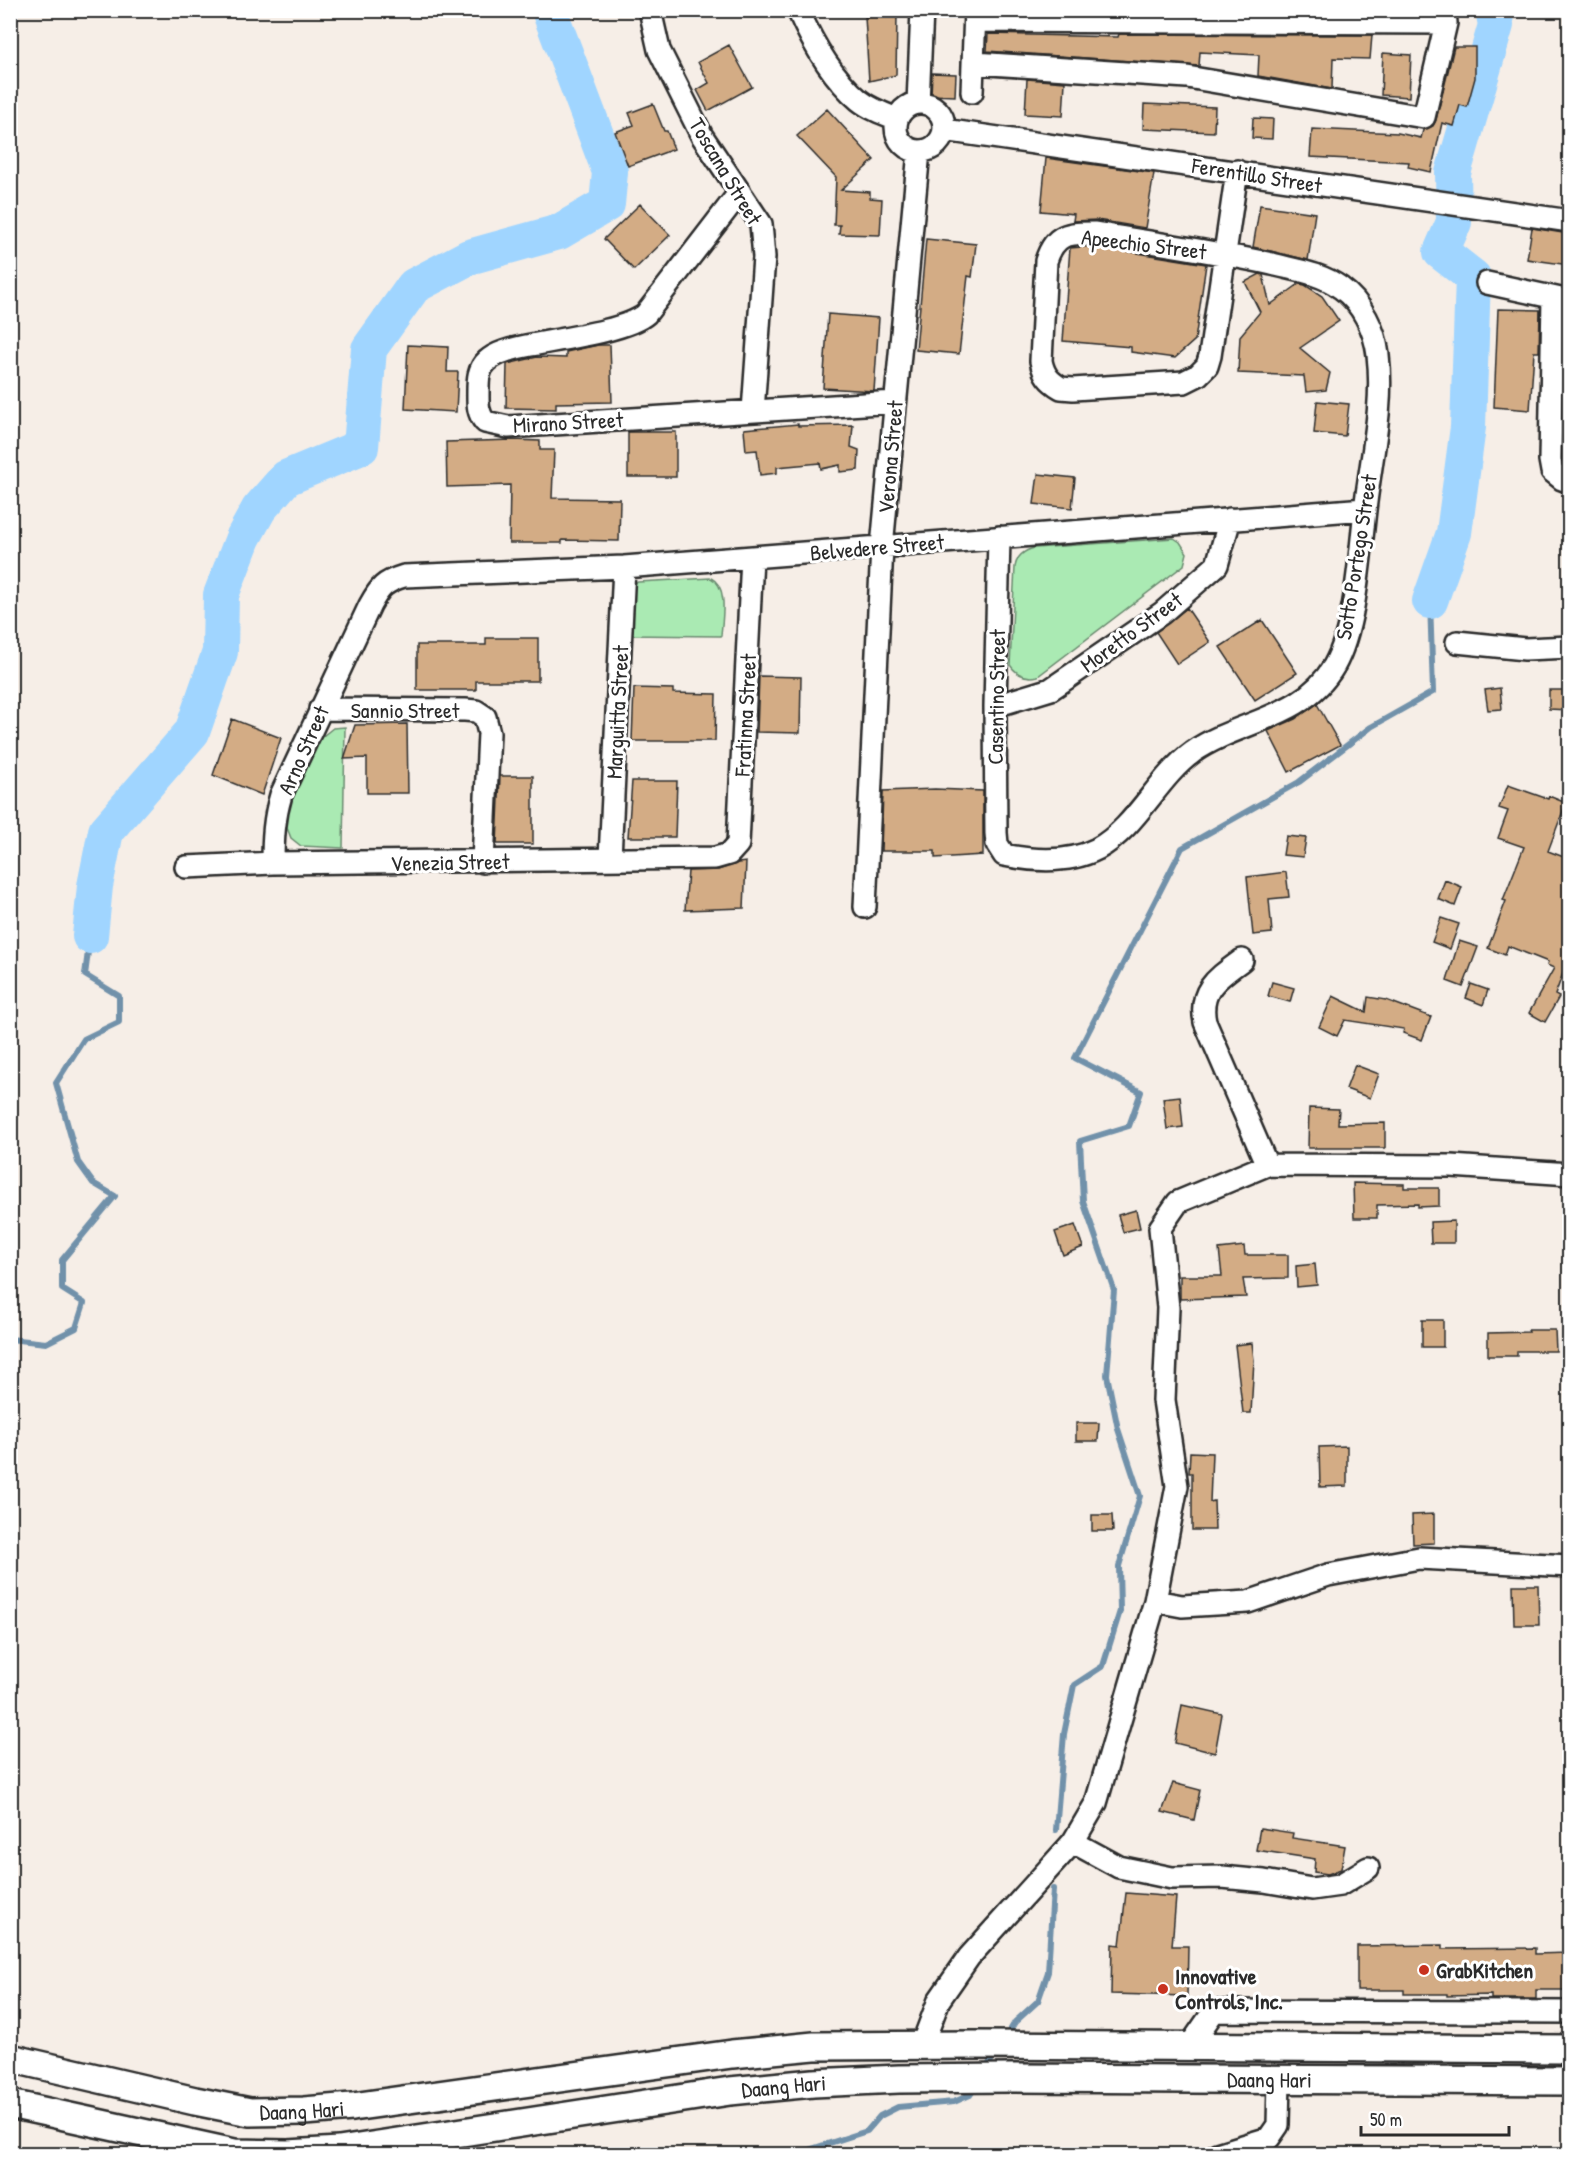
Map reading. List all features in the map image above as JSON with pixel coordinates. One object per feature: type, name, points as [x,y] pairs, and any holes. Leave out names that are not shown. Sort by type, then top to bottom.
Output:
[{"type":"main road","name":"Daang Hari","points":[[10,2058],[250,2112],[304,2111],[363,2105],[732,2054],[814,2046],[1036,2045],[1569,2049]]},
{"type":"main road","name":"Daang Hari","points":[[10,2104],[234,2153],[288,2154],[339,2151],[730,2091],[813,2083],[1011,2078],[1569,2082]]},
{"type":"street","name":"Toscana Street","points":[[650,10],[659,50],[702,136],[761,224],[764,246],[753,411]]},
{"type":"street","points":[[798,10],[818,50],[842,82],[860,100],[897,119]]},
{"type":"street","points":[[918,103],[922,10]]},
{"type":"street","points":[[972,92],[975,16],[1446,17],[1424,117],[1187,77],[974,63]]},
{"type":"street","points":[[918,103],[937,110],[943,119],[944,130],[940,141],[930,149],[919,151],[910,149],[898,137],[897,119],[901,111],[909,105],[918,103]]},
{"type":"street","name":"Ferentillo Street","points":[[944,130],[1569,221]]},
{"type":"street","name":"Verona Street","points":[[865,907],[882,547],[919,151]]},
{"type":"street","points":[[1226,254],[1237,171]]},
{"type":"street","name":"Mirano Street","points":[[740,192],[640,320],[618,327],[509,350],[486,361],[480,369],[478,379],[479,415],[484,422],[508,427],[895,402]]},
{"type":"street","name":"Apeechio Street","points":[[1077,233],[1095,233],[1226,254],[1210,356],[1207,366],[1198,375],[1184,382],[1166,385],[1073,389],[1061,388],[1051,382],[1044,373],[1041,361],[1046,261],[1051,246],[1062,237],[1077,233]]},
{"type":"street","name":"Sotto Portego Street","points":[[1004,855],[1029,859],[1076,858],[1098,848],[1119,833],[1175,767],[1192,753],[1208,743],[1292,708],[1315,691],[1334,666],[1345,641],[1356,584],[1379,402],[1378,355],[1371,328],[1357,303],[1341,287],[1316,275],[1226,254]]},
{"type":"street","points":[[1487,283],[1561,300],[1550,460],[1552,471],[1569,482]]},
{"type":"street","name":"Belvedere Street","points":[[389,580],[404,576],[624,567],[1365,509]]},
{"type":"street","name":"Moretto Street","points":[[995,706],[1051,689],[1162,613],[1217,565],[1230,519]]},
{"type":"street","name":"Casentino Street","points":[[999,537],[995,706],[996,833],[997,844],[1004,855]]},
{"type":"street","name":"Fratinna Street","points":[[715,858],[729,854],[738,844],[752,557]]},
{"type":"street","name":"Marguitta Street","points":[[610,858],[624,567]]},
{"type":"street","name":"Arno Street","points":[[273,863],[272,833],[281,795],[370,604],[379,589],[389,580]]},
{"type":"street","points":[[1457,642],[1525,649],[1569,647]]},
{"type":"street","name":"Sannio Street","points":[[320,709],[465,710],[476,711],[485,717],[489,734],[483,862]]},
{"type":"street","name":"Venezia Street","points":[[186,867],[273,863],[715,858]]},
{"type":"street","points":[[1242,960],[1216,978],[1206,994],[1202,1009],[1205,1022],[1267,1165]]},
{"type":"street","points":[[922,2045],[939,2000],[969,1957],[1073,1842],[1096,1803],[1155,1601],[1177,1486],[1164,1400],[1168,1308],[1160,1228],[1178,1203],[1267,1165],[1451,1166],[1569,1174]]},
{"type":"street","points":[[1155,1601],[1182,1606],[1248,1602],[1328,1575],[1419,1558],[1569,1566]]},
{"type":"street","points":[[1073,1842],[1119,1867],[1172,1878],[1222,1877],[1312,1889],[1340,1885],[1368,1868]]},
{"type":"street","points":[[1189,2047],[1214,2011],[1569,2013]]},
{"type":"street","points":[[1217,2154],[1269,2138],[1278,2125],[1280,2079]]},
{"type":"green space","points":[[1174,538],[1180,542],[1187,553],[1184,565],[1038,676],[1019,674],[1010,665],[1015,567],[1022,554],[1035,548]]},
{"type":"green space","points":[[711,578],[717,582],[722,596],[721,636],[624,635],[633,584]]},
{"type":"green space","points":[[345,727],[343,848],[301,846],[291,838],[285,823],[293,793],[318,740],[333,728]]},
{"type":"building","points":[[897,14],[896,75],[869,81],[865,17]]},
{"type":"building","points":[[988,34],[1118,37],[1119,34],[1372,35],[1370,59],[1333,58],[1332,89],[1258,76],[1259,55],[1200,52],[1199,66],[987,51]]},
{"type":"building","points":[[729,45],[752,87],[708,111],[697,90],[709,83],[698,62]]},
{"type":"building","points":[[1454,47],[1475,47],[1475,78],[1467,107],[1460,105],[1454,126],[1442,123],[1431,172],[1408,167],[1409,162],[1310,157],[1312,129],[1398,133],[1421,138],[1423,130],[1433,126],[1436,120]]},
{"type":"building","points":[[1383,53],[1411,55],[1409,97],[1381,95]]},
{"type":"building","points":[[932,73],[956,74],[955,96],[931,95]]},
{"type":"building","points":[[1027,79],[1065,82],[1063,116],[1025,114]]},
{"type":"building","points":[[653,104],[674,149],[628,166],[615,132],[634,125],[629,113]]},
{"type":"building","points":[[1144,104],[1215,107],[1214,132],[1143,129]]},
{"type":"building","points":[[827,109],[874,160],[841,190],[870,192],[870,198],[882,199],[880,235],[839,234],[840,225],[834,225],[836,177],[797,136]]},
{"type":"building","points":[[1253,118],[1273,119],[1272,139],[1252,138]]},
{"type":"building","points":[[1046,158],[1154,173],[1145,228],[1097,220],[1073,221],[1074,214],[1041,211]]},
{"type":"building","points":[[640,204],[670,235],[634,270],[604,239]]},
{"type":"building","points":[[1260,205],[1315,213],[1308,260],[1253,247]]},
{"type":"building","points":[[1532,228],[1569,234],[1569,265],[1527,259]]},
{"type":"building","points":[[926,239],[976,244],[972,277],[968,276],[959,354],[916,350]]},
{"type":"building","points":[[1094,246],[1206,264],[1195,340],[1175,358],[1131,352],[1131,347],[1063,341],[1070,248]]},
{"type":"building","points":[[1260,274],[1263,275],[1270,305],[1299,284],[1305,285],[1322,296],[1339,321],[1300,348],[1330,373],[1326,390],[1306,392],[1304,376],[1238,373],[1240,336],[1260,312],[1245,282]]},
{"type":"building","points":[[1498,309],[1540,310],[1539,352],[1534,352],[1530,410],[1494,407]]},
{"type":"building","points":[[828,314],[879,318],[874,391],[823,388]]},
{"type":"building","points":[[408,345],[448,347],[447,372],[458,372],[456,412],[405,409]]},
{"type":"building","points":[[598,345],[610,345],[612,402],[556,403],[556,409],[506,408],[507,364],[537,357],[566,358],[566,352]]},
{"type":"building","points":[[1317,401],[1349,404],[1345,436],[1314,433]]},
{"type":"building","points":[[798,424],[798,426],[853,425],[851,447],[859,450],[858,470],[840,472],[840,465],[821,469],[820,463],[777,467],[777,473],[760,475],[757,450],[746,451],[744,429]]},
{"type":"building","points":[[628,432],[676,432],[676,477],[628,477]]},
{"type":"building","points":[[540,441],[540,450],[554,450],[552,498],[620,499],[619,541],[562,540],[562,543],[509,543],[510,485],[447,487],[446,442]]},
{"type":"building","points":[[1038,474],[1075,478],[1072,508],[1034,504]]},
{"type":"building","points":[[1187,608],[1210,642],[1177,664],[1156,632]]},
{"type":"building","points":[[1262,620],[1297,673],[1255,700],[1220,647]]},
{"type":"building","points":[[486,638],[538,638],[538,681],[476,681],[476,690],[417,690],[417,645],[486,645]]},
{"type":"building","points":[[759,676],[801,677],[800,733],[757,732]]},
{"type":"building","points":[[634,688],[673,689],[673,693],[716,694],[715,741],[632,741]]},
{"type":"building","points":[[1500,688],[1502,709],[1488,710],[1485,690]]},
{"type":"building","points":[[1549,690],[1569,690],[1569,710],[1549,709]]},
{"type":"building","points":[[1317,704],[1340,745],[1289,772],[1268,731],[1295,719]]},
{"type":"building","points":[[232,719],[281,738],[262,795],[213,775]]},
{"type":"building","points":[[407,724],[408,793],[367,793],[367,758],[344,759],[355,725]]},
{"type":"building","points":[[500,776],[533,776],[533,844],[497,844]]},
{"type":"building","points":[[632,781],[677,781],[675,837],[628,837]]},
{"type":"building","points":[[1508,785],[1566,803],[1548,851],[1569,859],[1569,957],[1555,995],[1559,997],[1545,1022],[1529,1013],[1554,968],[1547,965],[1548,962],[1508,946],[1505,955],[1488,948],[1506,901],[1503,900],[1524,847],[1498,838],[1508,811],[1499,808]]},
{"type":"building","points":[[935,789],[983,791],[983,855],[935,858],[935,851],[881,851],[883,791]]},
{"type":"building","points":[[1286,836],[1306,838],[1303,857],[1283,855]]},
{"type":"building","points":[[746,862],[744,908],[685,910],[688,871],[718,870]]},
{"type":"building","points":[[1286,872],[1289,897],[1269,899],[1272,933],[1253,935],[1247,877]]},
{"type":"building","points":[[1445,880],[1462,887],[1455,906],[1438,899]]},
{"type":"building","points":[[1441,918],[1459,924],[1450,949],[1432,942]]},
{"type":"building","points":[[1459,941],[1478,947],[1463,987],[1447,981]]},
{"type":"building","points":[[1272,982],[1294,988],[1290,1002],[1268,996]]},
{"type":"building","points":[[1471,984],[1488,990],[1483,1005],[1466,998]]},
{"type":"building","points":[[1333,996],[1366,1012],[1368,997],[1386,1000],[1431,1017],[1422,1040],[1403,1033],[1404,1029],[1345,1020],[1337,1036],[1319,1027]]},
{"type":"building","points":[[1355,1065],[1379,1074],[1370,1098],[1346,1089]]},
{"type":"building","points":[[1180,1096],[1183,1127],[1167,1129],[1163,1098]]},
{"type":"building","points":[[1309,1108],[1339,1109],[1338,1124],[1385,1123],[1385,1148],[1308,1148]]},
{"type":"building","points":[[1353,1183],[1404,1184],[1404,1188],[1439,1188],[1439,1206],[1377,1205],[1377,1218],[1354,1218]]},
{"type":"building","points":[[1136,1210],[1140,1228],[1123,1232],[1118,1215]]},
{"type":"building","points":[[1454,1221],[1454,1243],[1431,1243],[1430,1222]]},
{"type":"building","points":[[1075,1225],[1083,1247],[1063,1255],[1055,1232]]},
{"type":"building","points":[[1244,1246],[1245,1255],[1288,1255],[1288,1278],[1243,1279],[1246,1297],[1180,1299],[1180,1276],[1222,1276],[1219,1249]]},
{"type":"building","points":[[1315,1264],[1317,1285],[1297,1287],[1296,1266]]},
{"type":"building","points":[[1422,1320],[1443,1320],[1443,1347],[1422,1347]]},
{"type":"building","points":[[1528,1330],[1555,1330],[1556,1351],[1517,1351],[1517,1356],[1488,1356],[1488,1333],[1529,1332]]},
{"type":"building","points":[[1252,1343],[1254,1360],[1251,1413],[1243,1413],[1235,1345]]},
{"type":"building","points":[[1076,1423],[1099,1423],[1098,1441],[1076,1441]]},
{"type":"building","points":[[1347,1446],[1347,1486],[1320,1487],[1319,1447]]},
{"type":"building","points":[[1190,1452],[1212,1453],[1210,1502],[1214,1501],[1215,1530],[1192,1530]]},
{"type":"building","points":[[1434,1514],[1434,1543],[1413,1544],[1412,1515]]},
{"type":"building","points":[[1092,1515],[1112,1515],[1113,1531],[1092,1531]]},
{"type":"building","points":[[1513,1585],[1538,1585],[1539,1625],[1514,1625]]},
{"type":"building","points":[[1182,1705],[1222,1714],[1215,1753],[1175,1743]]},
{"type":"building","points":[[1173,1783],[1200,1790],[1194,1820],[1162,1812]]},
{"type":"building","points":[[1260,1828],[1293,1833],[1292,1838],[1345,1846],[1341,1869],[1328,1874],[1314,1872],[1315,1859],[1256,1850]]},
{"type":"building","points":[[1126,1893],[1176,1897],[1172,1946],[1188,1946],[1187,1996],[1111,1994],[1112,1944],[1120,1945]]},
{"type":"building","points":[[1443,1945],[1443,1949],[1535,1948],[1535,1954],[1569,1953],[1569,1990],[1536,1990],[1536,1999],[1491,1999],[1491,1995],[1447,1996],[1447,1994],[1404,1994],[1404,1990],[1357,1990],[1357,1946]]},
{"type":"waterway","points":[[90,936],[95,886],[106,831],[192,732],[220,652],[221,595],[243,538],[259,509],[286,478],[361,447],[369,349],[414,286],[469,257],[559,232],[607,204],[610,172],[549,10]]},
{"type":"waterway","points":[[1430,601],[1454,533],[1468,427],[1473,277],[1441,252],[1454,222],[1453,173],[1496,25],[1493,10]]},
{"type":"waterway","points":[[1056,1830],[1064,1734],[1074,1685],[1103,1666],[1120,1611],[1119,1566],[1140,1496],[1118,1429],[1107,1375],[1114,1290],[1083,1201],[1080,1141],[1129,1126],[1141,1092],[1075,1058],[1182,848],[1299,782],[1371,727],[1433,692],[1430,601]]},
{"type":"waterway","points":[[10,1339],[46,1343],[76,1328],[84,1303],[62,1289],[62,1260],[115,1196],[93,1183],[78,1162],[56,1083],[84,1039],[119,1022],[119,996],[85,975],[90,936]]},
{"type":"waterway","points":[[1005,2039],[1015,2022],[1038,2001],[1048,1972],[1053,1889]]},
{"type":"waterway","points":[[984,2072],[996,2052]]},
{"type":"waterway","points":[[796,2154],[867,2131],[880,2116],[898,2107],[954,2102],[970,2095],[976,2086]]},
{"type":"place","name":"GrabKitchen","points":[[1424,1970]]},
{"type":"place","name":"Innovative Controls, Inc.","points":[[1163,1989]]}]
